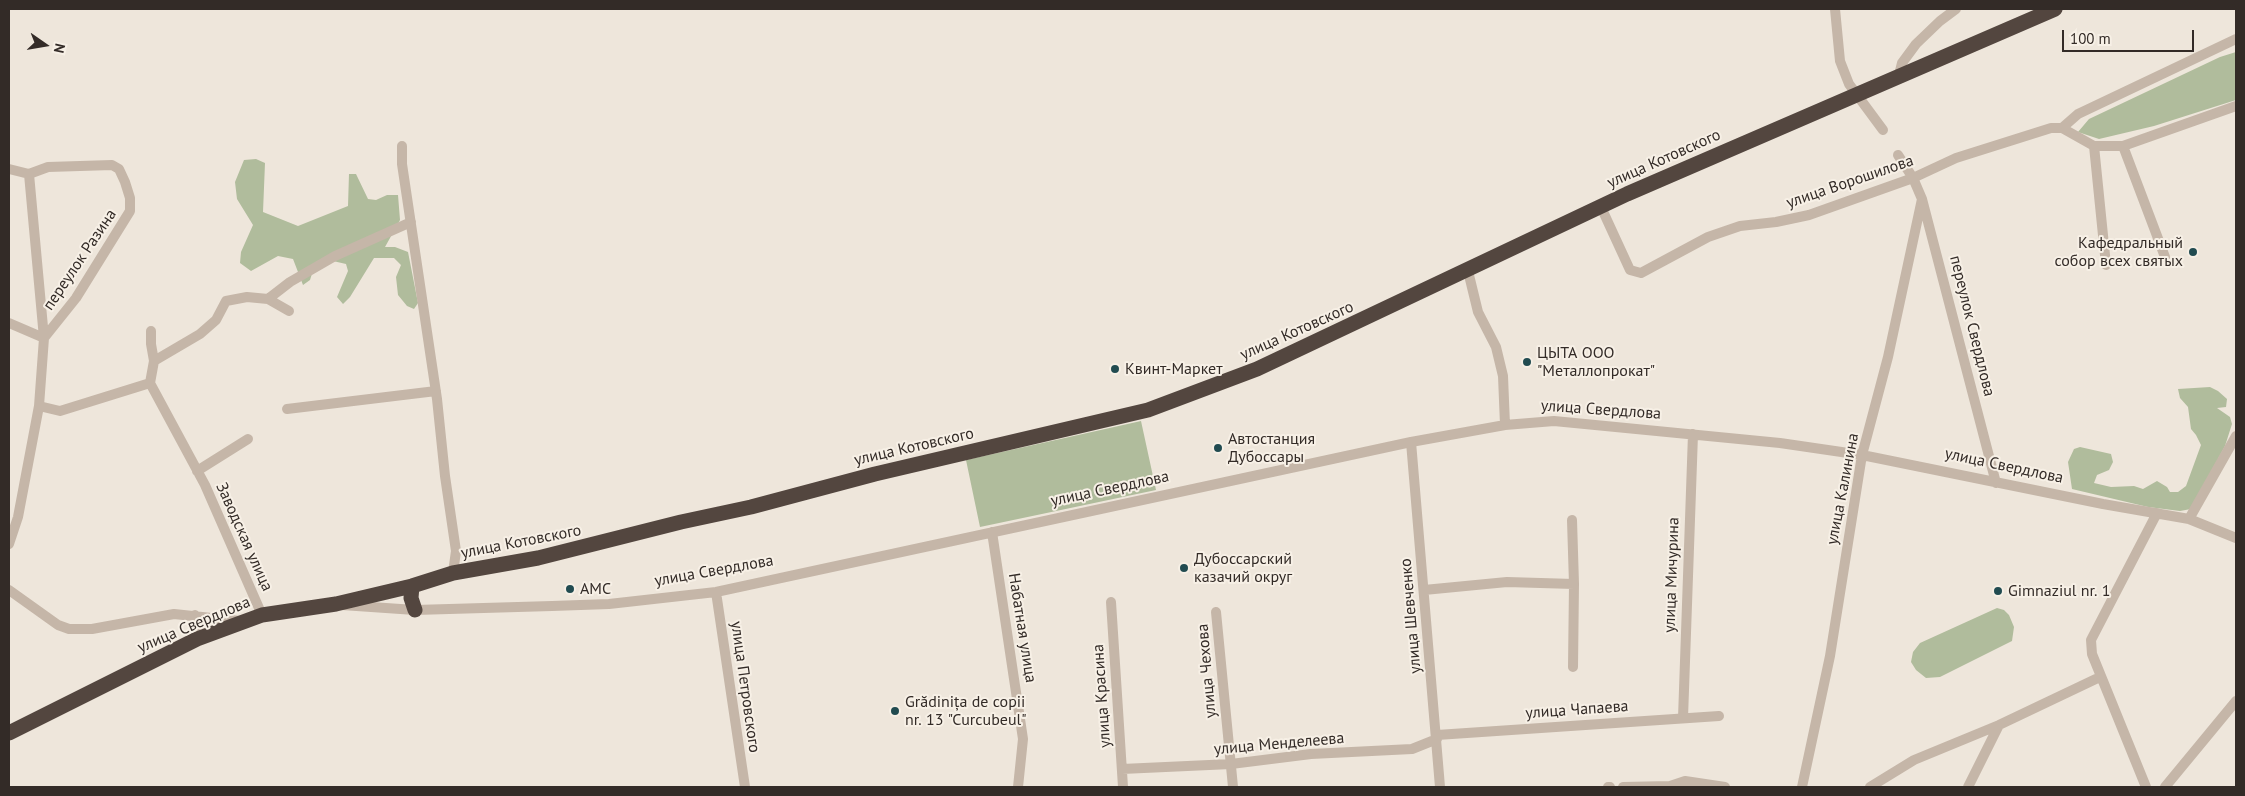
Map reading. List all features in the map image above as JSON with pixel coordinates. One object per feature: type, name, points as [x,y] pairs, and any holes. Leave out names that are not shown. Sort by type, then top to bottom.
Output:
[{"type":"highway","name":"улица Котовского","points":[[336,604],[412,586],[453,573],[538,558],[875,474],[1119,418],[1257,369],[1675,173],[1898,79],[2055,9]]},
{"type":"highway","points":[[412,586],[411,598],[415,610]]},
{"type":"highway","name":"улица Свердлова","points":[[9,733],[197,639],[240,621],[262,615],[336,604]]},
{"type":"street","points":[[1835,9],[1840,61],[1849,84],[1883,130]]},
{"type":"street","points":[[1898,79],[1902,63],[1907,55],[1940,21],[1956,9]]},
{"type":"street","points":[[2236,39],[2078,114],[2062,128],[2094,146],[2123,146],[2236,106]]},
{"type":"street","name":"улица Ворошилова","points":[[1601,207],[1630,270],[1641,272],[1708,237],[1740,226],[1776,222],[1809,215],[1913,178],[1956,158],[2008,140],[2051,128],[2062,128]]},
{"type":"street","points":[[402,146],[402,164],[436,391],[456,551],[453,573]]},
{"type":"street","points":[[2094,146],[2106,265]]},
{"type":"street","points":[[2123,146],[2165,257]]},
{"type":"street","name":"переулок Свердлова","points":[[1898,155],[1913,178],[1922,199],[1996,483]]},
{"type":"street","name":"переулок Разина","points":[[29,174],[48,166],[112,165],[120,170],[130,198],[130,211],[125,222],[76,298],[44,338]]},
{"type":"street","points":[[9,544],[18,517],[39,406],[44,338],[29,174],[14,169]]},
{"type":"street","name":"улица Калинина","points":[[1802,787],[1830,656],[1862,455],[1888,357],[1922,199]]},
{"type":"street","points":[[268,299],[290,282],[335,256],[410,222]]},
{"type":"street","points":[[1468,271],[1478,312],[1496,347],[1501,366],[1505,392],[1505,425]]},
{"type":"street","points":[[154,361],[200,334],[216,320],[226,301],[247,297],[268,299],[289,311]]},
{"type":"street","points":[[9,323],[44,338]]},
{"type":"street","points":[[39,406],[60,411],[150,383],[154,361],[150,344],[151,331]]},
{"type":"street","name":"Заводская улица","points":[[150,383],[205,485],[262,615]]},
{"type":"street","points":[[287,409],[436,391]]},
{"type":"street","name":"улица Свердлова","points":[[336,604],[381,609],[415,610],[609,604],[716,592],[1411,442],[1505,425],[1554,421],[1780,443],[1862,455],[1996,483],[2189,519],[2236,538]]},
{"type":"street","name":"улица Мичурина","points":[[1683,718],[1693,434]]},
{"type":"street","points":[[2189,519],[2236,436]]},
{"type":"street","name":"Заводская улица","points":[[196,471],[248,438]]},
{"type":"street","name":"улица Шевченко","points":[[1411,442],[1440,787]]},
{"type":"street","points":[[2146,787],[2100,677],[2092,654],[2091,640],[2157,513]]},
{"type":"street","points":[[1572,520],[1574,584],[1573,667]]},
{"type":"street","name":"Набатная улица","points":[[992,532],[1023,739],[1018,787]]},
{"type":"street","points":[[1424,590],[1507,582],[1574,584]]},
{"type":"street","points":[[9,590],[58,625],[69,629],[92,629],[174,614],[240,621]]},
{"type":"street","name":"улица Петровского","points":[[716,592],[745,787]]},
{"type":"street","name":"улица Красина","points":[[1111,602],[1123,787]]},
{"type":"street","name":"улица Чехова","points":[[1216,612],[1233,787]]},
{"type":"street","points":[[195,615],[199,630],[197,639]]},
{"type":"street","points":[[1870,787],[1914,760],[1999,725],[2100,677]]},
{"type":"street","points":[[2165,787],[2236,701]]},
{"type":"street","name":"улица Чапаева","points":[[1437,737],[1719,716]]},
{"type":"street","points":[[1968,787],[1999,725]]},
{"type":"street","name":"улица Менделеева","points":[[1122,769],[1231,764],[1311,754],[1412,749],[1437,737]]},
{"type":"street","points":[[1623,787],[1670,787],[1685,781],[1725,787]]},
{"type":"green space","points":[[2236,52],[2236,100],[2154,126],[2099,139],[2078,132],[2089,119],[2220,57]]},
{"type":"green space","points":[[256,159],[265,163],[263,212],[298,226],[348,206],[349,174],[356,174],[368,199],[376,200],[387,195],[398,195],[400,220],[385,247],[395,247],[408,252],[418,303],[414,309],[407,306],[398,295],[396,277],[401,265],[394,258],[374,258],[350,297],[343,304],[337,297],[348,271],[346,264],[333,261],[315,264],[310,280],[303,285],[293,259],[278,256],[251,271],[240,263],[241,252],[253,225],[237,199],[235,182],[244,160]]},
{"type":"green space","points":[[2210,387],[2227,399],[2226,407],[2217,408],[2230,417],[2232,424],[2225,446],[2191,509],[2180,511],[2148,507],[2072,489],[2068,462],[2074,449],[2080,447],[2111,454],[2113,462],[2109,470],[2097,475],[2094,483],[2111,487],[2134,486],[2143,489],[2157,481],[2167,487],[2170,492],[2178,492],[2186,486],[2201,445],[2191,429],[2188,407],[2180,398],[2178,389]]},
{"type":"green space","points":[[1141,421],[1156,490],[980,527],[966,460]]},
{"type":"green space","points":[[1997,608],[2004,610],[2009,615],[2014,627],[2012,641],[1940,677],[1926,678],[1916,670],[1911,662],[1913,652],[1920,643]]},
{"type":"place","name":"Кафедральный собор всех святых","points":[[2193,252]]},
{"type":"place","name":"ЦЫТА ООО \"Металлопрокат\"","points":[[1527,362]]},
{"type":"place","name":"Квинт-Маркет","points":[[1115,369]]},
{"type":"place","name":"Автостанция Дубоссары","points":[[1218,448]]},
{"type":"place","name":"Дубоссарский казачий округ","points":[[1184,568]]},
{"type":"place","name":"AMC","points":[[570,589]]},
{"type":"place","name":"Gimnaziul nr. 1","points":[[1998,591]]},
{"type":"place","name":"Grădinița de copii nr. 13 \"Curcubeul\"","points":[[895,711]]}]
